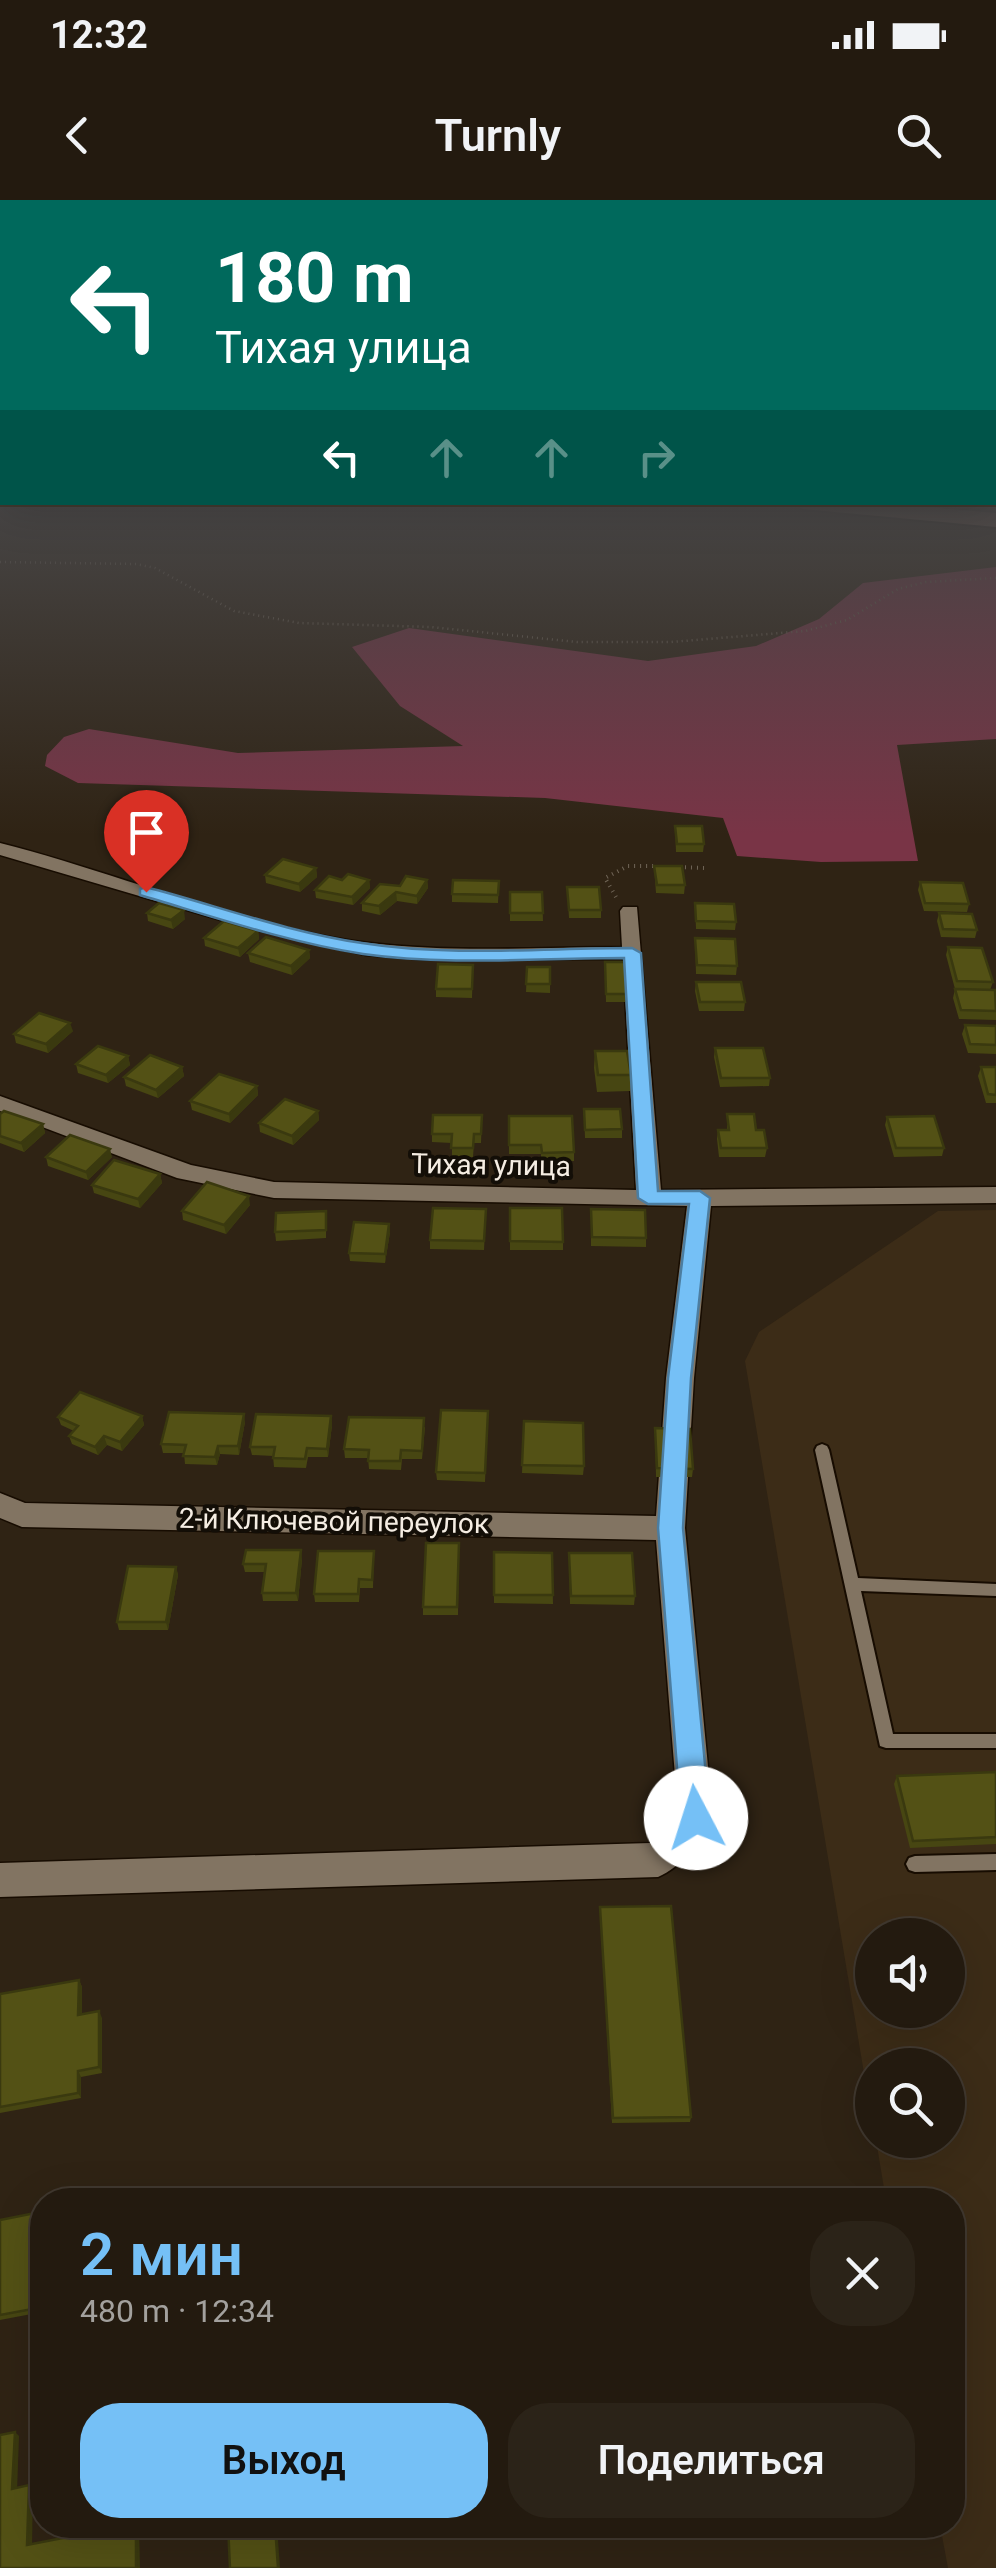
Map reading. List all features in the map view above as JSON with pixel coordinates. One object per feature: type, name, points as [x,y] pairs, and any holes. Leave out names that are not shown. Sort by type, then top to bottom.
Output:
[{"type":"street","points":[[0,849],[255,924],[366,949],[416,953],[632,953]]},
{"type":"street","points":[[630,912],[648,1198]]},
{"type":"street","name":"Тихая улица","points":[[0,1102],[186,1172],[274,1190],[648,1198],[996,1195]]},
{"type":"street","points":[[0,1880],[658,1860],[696,1818],[670,1528],[680,1378],[700,1198]]},
{"type":"street","name":"2-й Ключевой переулок","points":[[0,1505],[22,1515],[670,1528]]},
{"type":"lane","points":[[822,1450],[886,1741],[996,1742]]},
{"type":"lane","points":[[852,1584],[996,1590]]},
{"type":"lane","points":[[915,1864],[996,1862]]},
{"type":"path","points":[[248,614],[299,623],[431,627],[577,642],[671,642],[806,632],[857,614]]},
{"type":"path","points":[[630,912],[604,878],[617,868],[706,868]]},
{"type":"shaded area","points":[[826,614],[996,614],[996,739],[897,745],[918,861],[821,862],[737,856],[723,818],[545,798],[78,783],[45,766],[47,755],[64,737],[89,729],[238,753],[463,746],[400,706],[352,647],[409,628],[648,661],[756,646]]},
{"type":"shaded area","points":[[996,1210],[996,2568],[948,2568],[942,2538],[965,2538],[965,2188],[884,2188],[879,2158],[965,2158],[965,2048],[860,2048],[856,2028],[965,2028],[965,1918],[855,1918],[855,2019],[745,1361],[759,1332],[938,1211]]},
{"type":"building","points":[[675,826],[702,826],[704,844],[677,844]]},
{"type":"building","points":[[283,859],[316,868],[299,884],[265,875]]},
{"type":"building","points":[[654,866],[682,866],[685,885],[657,885]]},
{"type":"building","points":[[348,874],[369,880],[352,897],[315,890],[329,876],[342,880]]},
{"type":"building","points":[[406,876],[427,880],[417,896],[396,892],[379,906],[362,903],[380,884],[400,886]]},
{"type":"building","points":[[453,880],[499,881],[498,895],[452,894]]},
{"type":"building","points":[[920,882],[963,883],[969,904],[925,903]]},
{"type":"building","points":[[567,887],[599,887],[601,910],[569,910]]},
{"type":"building","points":[[510,892],[542,892],[543,913],[510,913]]},
{"type":"building","points":[[159,903],[184,910],[171,920],[147,913]]},
{"type":"building","points":[[695,903],[734,904],[736,922],[696,921]]},
{"type":"building","points":[[939,913],[972,914],[977,930],[943,929]]},
{"type":"building","points":[[224,921],[258,931],[238,948],[204,938]]},
{"type":"building","points":[[266,937],[309,950],[291,966],[248,953]]},
{"type":"building","points":[[695,938],[735,939],[737,966],[697,965]]},
{"type":"building","points":[[948,947],[982,948],[993,982],[957,981]]},
{"type":"building","points":[[605,962],[625,962],[627,994],[606,994]]},
{"type":"building","points":[[438,964],[473,965],[472,989],[436,989]]},
{"type":"building","points":[[527,967],[550,967],[550,984],[526,984]]},
{"type":"building","points":[[696,982],[741,982],[745,1002],[700,1002]]},
{"type":"building","points":[[955,989],[995,990],[996,1011],[961,1010]]},
{"type":"building","points":[[39,1013],[70,1023],[46,1044],[14,1034]]},
{"type":"building","points":[[965,1025],[996,1026],[996,1045],[970,1044]]},
{"type":"building","points":[[98,1046],[128,1056],[106,1075],[76,1064]]},
{"type":"building","points":[[715,1048],[763,1048],[770,1078],[721,1078]]},
{"type":"building","points":[[595,1051],[627,1051],[631,1075],[598,1075]]},
{"type":"building","points":[[150,1055],[182,1067],[156,1090],[124,1077]]},
{"type":"building","points":[[981,1067],[996,1067],[996,1095],[988,1094]]},
{"type":"building","points":[[219,1074],[257,1086],[229,1114],[190,1101]]},
{"type":"building","points":[[285,1099],[318,1111],[292,1136],[259,1123]]},
{"type":"building","points":[[584,1109],[620,1109],[622,1129],[585,1130]]},
{"type":"building","points":[[4,1111],[43,1124],[21,1143],[0,1136],[0,1114]]},
{"type":"building","points":[[727,1114],[754,1114],[756,1130],[764,1130],[767,1148],[721,1148],[718,1130],[729,1130]]},
{"type":"building","points":[[433,1115],[482,1115],[481,1134],[474,1134],[473,1148],[451,1148],[452,1134],[432,1134]]},
{"type":"building","points":[[509,1116],[572,1116],[574,1152],[542,1153],[541,1145],[509,1145]]},
{"type":"building","points":[[934,1116],[944,1148],[896,1148],[887,1117]]},
{"type":"building","points":[[70,1135],[110,1149],[86,1172],[46,1157]]},
{"type":"building","points":[[114,1160],[160,1174],[138,1199],[92,1185]]},
{"type":"building","points":[[207,1182],[249,1196],[224,1225],[182,1211]]},
{"type":"building","points":[[433,1208],[486,1209],[484,1241],[430,1240]]},
{"type":"building","points":[[510,1208],[562,1208],[563,1242],[510,1241]]},
{"type":"building","points":[[591,1209],[645,1210],[646,1238],[592,1237]]},
{"type":"building","points":[[326,1211],[326,1230],[275,1232],[276,1213]]},
{"type":"building","points":[[354,1222],[389,1224],[385,1254],[349,1253]]},
{"type":"building","points":[[80,1392],[142,1416],[120,1442],[104,1436],[95,1447],[69,1436],[78,1426],[58,1417]]},
{"type":"building","points":[[441,1410],[488,1411],[485,1473],[436,1472]]},
{"type":"building","points":[[169,1412],[244,1414],[238,1446],[218,1446],[215,1457],[183,1456],[186,1445],[161,1444]]},
{"type":"building","points":[[256,1414],[331,1416],[327,1449],[307,1448],[305,1459],[273,1458],[275,1447],[250,1447]]},
{"type":"building","points":[[349,1417],[424,1418],[422,1451],[401,1450],[400,1461],[368,1461],[369,1450],[344,1449]]},
{"type":"building","points":[[524,1421],[583,1423],[584,1466],[522,1465]]},
{"type":"building","points":[[655,1428],[690,1429],[693,1469],[657,1468]]},
{"type":"building","points":[[426,1543],[459,1543],[457,1607],[423,1607]]},
{"type":"building","points":[[246,1550],[301,1550],[296,1593],[262,1593],[266,1564],[243,1564]]},
{"type":"building","points":[[318,1551],[374,1551],[372,1580],[359,1579],[358,1594],[314,1594]]},
{"type":"building","points":[[494,1552],[552,1553],[553,1595],[494,1595]]},
{"type":"building","points":[[569,1553],[632,1553],[635,1596],[571,1596]]},
{"type":"building","points":[[128,1566],[176,1567],[166,1622],[117,1622]]},
{"type":"building","points":[[996,1772],[996,1837],[913,1841],[897,1776]]},
{"type":"building","points":[[671,1906],[691,2117],[613,2118],[600,1907]]},
{"type":"building","points":[[79,1980],[78,2015],[99,2011],[99,2067],[78,2071],[78,2093],[0,2107],[0,1994]]},
{"type":"building","points":[[30,2214],[30,2309],[0,2315],[0,2220]]},
{"type":"building","points":[[15,2432],[12,2489],[29,2485],[27,2545],[63,2538],[136,2538],[136,2568],[0,2568],[0,2435]]},
{"type":"building","points":[[229,2538],[276,2538],[278,2568],[230,2568]]},
{"type":"route","points":[[146,892],[309,939],[366,949],[416,953],[632,953],[648,1198],[700,1198],[680,1378],[670,1528],[696,1818]]}]
